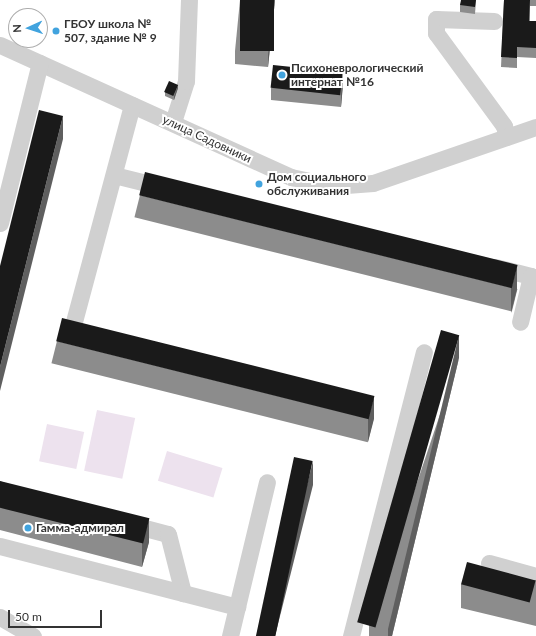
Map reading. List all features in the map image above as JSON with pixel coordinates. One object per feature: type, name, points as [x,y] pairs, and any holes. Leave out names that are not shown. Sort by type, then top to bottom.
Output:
[{"type":"street","points":[[173,122],[186,81],[188,0]]},
{"type":"street","points":[[494,21],[436,19],[436,33],[504,126],[506,137]]},
{"type":"street","name":"улица Садовники","points":[[0,45],[292,177],[333,186],[372,183],[536,127]]},
{"type":"street","points":[[0,223],[40,63]]},
{"type":"street","points":[[103,337],[72,329],[132,104]]},
{"type":"street","points":[[114,175],[183,192]]},
{"type":"street","points":[[477,263],[531,276],[520,322]]},
{"type":"street","points":[[350,636],[424,352]]},
{"type":"street","points":[[230,636],[267,482]]},
{"type":"street","points":[[109,519],[168,534],[183,593]]},
{"type":"street","points":[[0,546],[237,607]]},
{"type":"street","points":[[489,563],[536,576]]},
{"type":"street","points":[[0,617],[33,636]]},
{"type":"shaded area","points":[[97,410],[135,418],[122,479],[84,471]]},
{"type":"shaded area","points":[[47,424],[84,432],[76,469],[39,461]]},
{"type":"shaded area","points":[[167,451],[222,468],[213,498],[158,481]]},
{"type":"building","points":[[240,0],[274,0],[274,51],[240,51]]},
{"type":"building","points":[[461,0],[476,0],[475,7],[460,5]]},
{"type":"building","points":[[504,0],[530,0],[529,21],[536,21],[536,48],[517,47],[517,58],[501,57]]},
{"type":"building","points":[[273,65],[343,72],[340,95],[271,88]]},
{"type":"building","points":[[169,81],[178,85],[173,96],[164,92]]},
{"type":"building","points":[[39,110],[63,116],[0,367],[0,266]]},
{"type":"building","points":[[145,172],[518,265],[512,288],[139,195]]},
{"type":"building","points":[[62,318],[374,396],[369,419],[56,341]]},
{"type":"building","points":[[441,330],[459,335],[375,627],[357,622]]},
{"type":"building","points":[[294,457],[313,461],[275,636],[256,636]]},
{"type":"building","points":[[0,481],[149,518],[143,543],[0,508]]},
{"type":"building","points":[[467,562],[536,580],[530,603],[461,584]]},
{"type":"place","name":"ГБОУ школа № 507, здание № 9","points":[[56,31]]},
{"type":"place","name":"Психоневрологический интернат №16","points":[[282,75]]},
{"type":"place","name":"Дом социального обслуживания","points":[[259,184]]},
{"type":"place","name":"Гамма-адмирал","points":[[28,528]]}]
